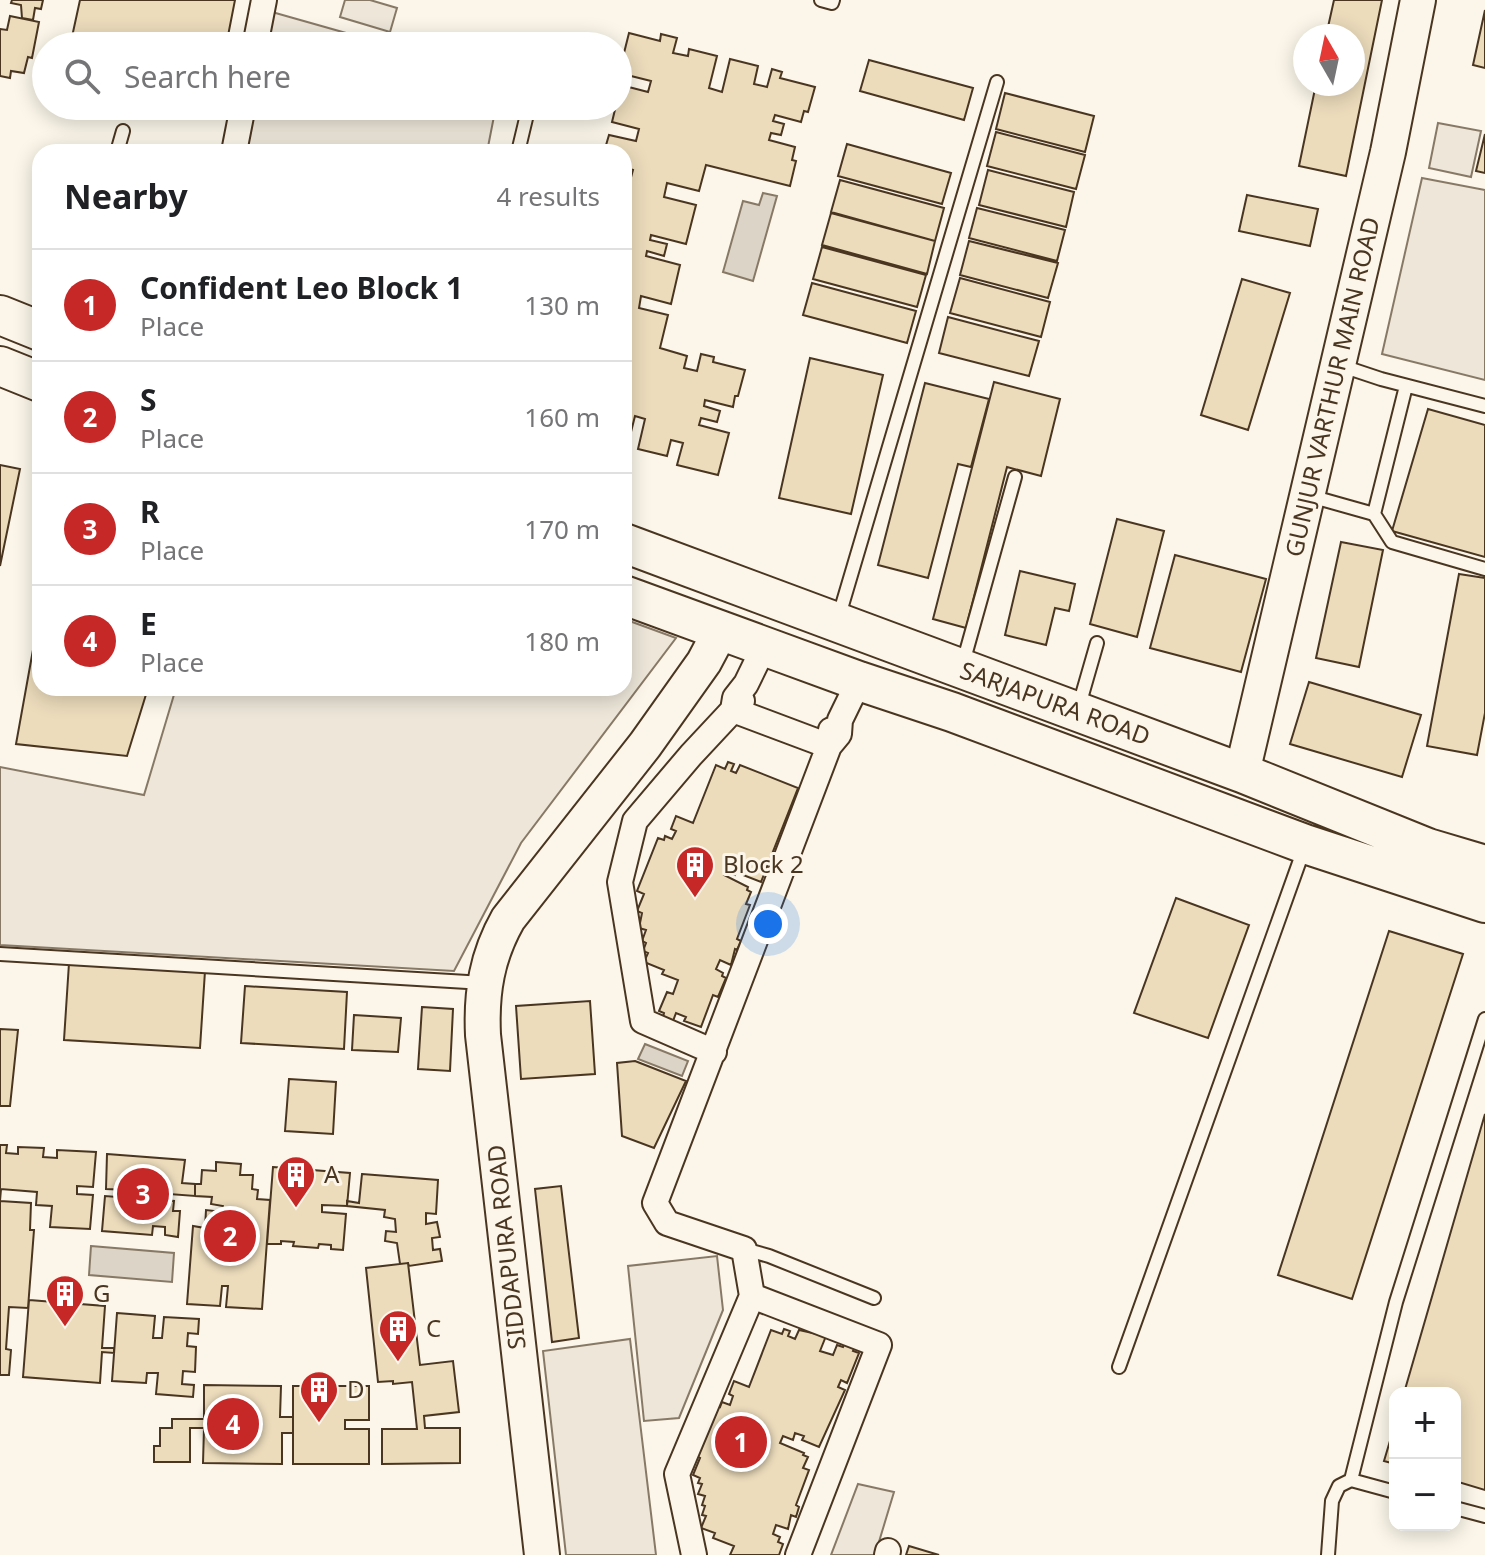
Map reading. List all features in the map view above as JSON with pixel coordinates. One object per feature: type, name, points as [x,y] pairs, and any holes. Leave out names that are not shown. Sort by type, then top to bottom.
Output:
[{"type":"main road","points":[[0,315],[32,328]]},
{"type":"main road","points":[[0,366],[32,379]]},
{"type":"main road","name":"SARJAPURA ROAD","points":[[632,546],[1242,773],[1428,848],[1485,865]]},
{"type":"main road","name":"SARJAPURA ROAD","points":[[632,598],[952,712],[1305,844],[1485,903]]},
{"type":"street","points":[[258,32],[264,0]]},
{"type":"street","name":"GUNJUR VARTHUR MAIN ROAD","points":[[1242,773],[1388,152],[1418,0]]},
{"type":"street","points":[[236,144],[240,120]]},
{"type":"street","name":"SIDDAPURA ROAD","points":[[542,1555],[483,1035],[484,983],[496,941],[508,919],[645,745],[704,662],[721,630]]},
{"type":"street","points":[[714,1052],[643,1021],[620,882],[635,821],[733,710],[735,698],[746,684],[764,647]]},
{"type":"street","points":[[694,1555],[677,1474],[752,1296],[744,1249],[667,1223],[655,1203],[829,746],[839,734],[840,720],[859,681]]},
{"type":"street","points":[[733,710],[829,746]]},
{"type":"street","points":[[752,1296],[879,1345],[798,1555]]},
{"type":"lane","points":[[821,0],[832,3],[833,0]]},
{"type":"lane","points":[[837,622],[997,82]]},
{"type":"lane","points":[[520,144],[526,120]]},
{"type":"lane","points":[[119,144],[123,131]]},
{"type":"lane","points":[[1339,365],[1485,406]]},
{"type":"lane","points":[[1374,514],[1406,386]]},
{"type":"lane","points":[[961,670],[1015,477]]},
{"type":"lane","points":[[1309,496],[1374,514],[1392,542],[1485,569]]},
{"type":"lane","points":[[1078,711],[1097,643]]},
{"type":"lane","points":[[1119,1367],[1305,844]]},
{"type":"lane","points":[[0,954],[484,983]]},
{"type":"lane","points":[[1351,1480],[1396,1302],[1484,1028]]},
{"type":"lane","points":[[744,1249],[874,1298]]},
{"type":"lane","points":[[1328,1555],[1332,1501],[1339,1486],[1351,1480],[1389,1490]]},
{"type":"lane","points":[[1461,1510],[1485,1516]]},
{"type":"lane","points":[[678,1555],[688,1525]]},
{"type":"shaded area","points":[[345,0],[370,0],[397,8],[390,32],[340,17]]},
{"type":"shaded area","points":[[272,12],[343,32],[268,32]]},
{"type":"shaded area","points":[[250,120],[493,120],[489,144],[245,144]]},
{"type":"shaded area","points":[[1438,123],[1481,131],[1471,177],[1429,168]]},
{"type":"shaded area","points":[[1422,178],[1485,190],[1485,380],[1382,354]]},
{"type":"shaded area","points":[[763,193],[777,196],[753,281],[723,272],[743,201],[759,205]]},
{"type":"shaded area","points":[[632,622],[676,638],[521,843],[454,971],[0,945],[0,767],[144,795],[174,696],[632,696]]},
{"type":"shaded area","points":[[645,1044],[688,1061],[682,1076],[638,1059]]},
{"type":"shaded area","points":[[91,1246],[174,1253],[172,1282],[89,1275]]},
{"type":"shaded area","points":[[717,1256],[723,1310],[679,1418],[644,1421],[628,1266]]},
{"type":"shaded area","points":[[630,1339],[656,1555],[566,1555],[543,1351]]},
{"type":"shaded area","points":[[858,1484],[894,1492],[875,1555],[831,1555]]},
{"type":"building","points":[[12,0],[43,0],[41,9],[35,8],[33,20],[22,18],[21,5],[11,3]]},
{"type":"building","points":[[80,0],[235,0],[229,32],[73,32]]},
{"type":"building","points":[[1334,0],[1382,0],[1365,83],[1365,24],[1329,24]]},
{"type":"building","points":[[1485,10],[1485,68],[1473,65]]},
{"type":"building","points":[[10,16],[39,22],[37,32],[32,32],[32,58],[28,57],[24,73],[11,71],[10,78],[0,76],[0,29],[7,30]]},
{"type":"building","points":[[632,34],[660,41],[661,34],[677,38],[673,53],[688,56],[689,49],[717,56],[709,88],[722,92],[730,59],[758,66],[754,84],[767,87],[772,69],[782,72],[780,78],[815,87],[808,112],[804,111],[801,122],[775,115],[773,121],[784,124],[781,135],[771,133],[769,140],[795,147],[792,160],[796,161],[790,186],[706,165],[699,191],[667,183],[664,197],[696,205],[686,244],[651,235],[650,240],[667,244],[664,256],[647,251],[646,256],[680,265],[671,304],[641,296],[639,308],[668,315],[660,348],[687,356],[684,368],[697,371],[701,354],[714,357],[713,362],[745,370],[733,407],[705,400],[704,406],[720,411],[717,422],[701,418],[699,425],[729,433],[718,475],[677,465],[683,443],[671,440],[667,456],[638,449],[645,419],[635,416],[632,428],[632,144],[606,144],[609,135],[636,141],[639,129],[612,120],[632,120],[632,88],[648,92],[651,81],[632,76]]},
{"type":"building","points":[[869,60],[973,88],[964,120],[860,91]]},
{"type":"building","points":[[1005,93],[1094,116],[1085,152],[996,129]]},
{"type":"building","points":[[1314,96],[1362,96],[1346,176],[1299,166]]},
{"type":"building","points":[[996,132],[1085,155],[1076,189],[987,166]]},
{"type":"building","points":[[1485,134],[1485,173],[1476,171]]},
{"type":"building","points":[[847,144],[951,173],[942,204],[838,176]]},
{"type":"building","points":[[988,170],[1074,192],[1066,227],[979,205]]},
{"type":"building","points":[[840,180],[944,208],[935,241],[831,212]]},
{"type":"building","points":[[1247,195],[1318,209],[1310,246],[1239,231]]},
{"type":"building","points":[[977,208],[1065,230],[1057,261],[969,238]]},
{"type":"building","points":[[831,213],[935,241],[927,274],[822,245]]},
{"type":"building","points":[[969,241],[1058,263],[1048,298],[960,275]]},
{"type":"building","points":[[822,247],[926,275],[917,307],[813,279]]},
{"type":"building","points":[[960,278],[1050,302],[1041,337],[950,313]]},
{"type":"building","points":[[1242,279],[1290,293],[1248,430],[1201,415]]},
{"type":"building","points":[[812,283],[916,311],[907,343],[803,315]]},
{"type":"building","points":[[948,317],[1039,341],[1029,376],[939,353]]},
{"type":"building","points":[[810,358],[883,375],[851,514],[779,498]]},
{"type":"building","points":[[994,382],[1060,399],[1041,476],[1007,467],[966,628],[933,619]]},
{"type":"building","points":[[925,383],[989,399],[971,467],[958,464],[928,578],[878,565]]},
{"type":"building","points":[[1428,409],[1485,425],[1485,557],[1392,531]]},
{"type":"building","points":[[0,465],[20,469],[0,566]]},
{"type":"building","points":[[1117,519],[1164,531],[1137,637],[1090,624]]},
{"type":"building","points":[[1341,542],[1383,550],[1359,667],[1316,658]]},
{"type":"building","points":[[1175,555],[1266,579],[1241,672],[1150,648]]},
{"type":"building","points":[[1020,571],[1075,584],[1069,611],[1055,608],[1046,645],[1005,635]]},
{"type":"building","points":[[1459,574],[1485,578],[1485,713],[1477,755],[1427,746]]},
{"type":"building","points":[[32,655],[32,696],[146,696],[127,756],[16,744]]},
{"type":"building","points":[[1309,682],[1421,715],[1402,777],[1290,744]]},
{"type":"building","name":"Block 2","points":[[728,762],[734,764],[731,771],[736,773],[740,765],[798,788],[761,882],[743,875],[746,869],[738,866],[735,875],[725,871],[724,875],[748,887],[747,890],[751,892],[746,904],[750,905],[731,965],[720,960],[716,969],[726,978],[718,997],[713,995],[701,1027],[684,1021],[686,1017],[676,1013],[673,1021],[663,1017],[664,1013],[659,1011],[667,992],[673,994],[678,980],[644,962],[648,953],[643,951],[646,943],[642,941],[646,930],[639,928],[642,913],[637,911],[644,894],[637,891],[658,838],[664,840],[665,836],[672,839],[676,831],[671,829],[676,816],[693,823],[716,765],[725,769]]},
{"type":"building","points":[[1176,898],[1249,925],[1208,1038],[1134,1013]]},
{"type":"building","points":[[1389,931],[1463,954],[1352,1299],[1278,1275]]},
{"type":"building","points":[[69,963],[205,971],[200,1048],[64,1040]]},
{"type":"building","points":[[245,986],[347,992],[344,1049],[241,1043]]},
{"type":"building","points":[[590,1001],[595,1074],[521,1079],[516,1006]]},
{"type":"building","points":[[422,1007],[453,1009],[450,1071],[418,1069]]},
{"type":"building","points":[[354,1015],[401,1018],[398,1052],[352,1050]]},
{"type":"building","points":[[0,1029],[18,1030],[10,1106],[0,1106]]},
{"type":"building","points":[[635,1061],[686,1081],[654,1148],[622,1136],[617,1063]]},
{"type":"building","points":[[289,1079],[336,1082],[333,1134],[285,1131]]},
{"type":"building","points":[[1485,1114],[1485,1490],[1461,1483],[1461,1387],[1406,1387]]},
{"type":"building","points":[[0,1145],[7,1145],[6,1153],[18,1154],[18,1147],[44,1148],[43,1157],[57,1158],[57,1150],[96,1152],[93,1187],[77,1186],[77,1194],[93,1195],[90,1229],[50,1227],[52,1206],[36,1205],[37,1192],[1,1189],[0,1201]]},
{"type":"building","points":[[107,1154],[185,1160],[182,1183],[195,1184],[195,1196],[156,1193],[155,1199],[174,1201],[173,1211],[180,1211],[178,1237],[165,1235],[165,1227],[153,1226],[152,1235],[102,1231],[105,1196],[130,1198],[130,1190],[106,1189]]},
{"type":"building","points":[[216,1162],[241,1164],[240,1175],[253,1175],[252,1189],[258,1190],[257,1199],[270,1200],[262,1309],[226,1307],[228,1286],[222,1286],[220,1306],[187,1304],[193,1226],[205,1228],[206,1210],[223,1212],[223,1206],[211,1204],[212,1197],[195,1196],[195,1184],[201,1184],[202,1170],[216,1171]]},
{"type":"building","name":"A","points":[[273,1167],[350,1173],[347,1206],[322,1205],[322,1212],[346,1214],[343,1250],[319,1244],[318,1248],[293,1246],[294,1242],[267,1244]]},
{"type":"building","points":[[362,1174],[438,1180],[436,1214],[426,1213],[426,1224],[437,1222],[440,1237],[432,1238],[433,1250],[440,1249],[442,1261],[409,1266],[408,1263],[400,1264],[397,1243],[385,1241],[386,1231],[396,1232],[395,1219],[384,1217],[385,1210],[347,1206],[347,1201],[359,1203]]},
{"type":"building","points":[[561,1186],[579,1338],[552,1342],[535,1189]]},
{"type":"building","points":[[0,1201],[31,1203],[30,1230],[34,1230],[28,1308],[9,1307],[6,1349],[11,1350],[9,1375],[0,1375]]},
{"type":"building","name":"C","points":[[408,1263],[420,1365],[453,1361],[459,1412],[424,1416],[425,1428],[460,1428],[460,1463],[382,1464],[382,1429],[417,1429],[412,1382],[378,1382],[366,1268]]},
{"type":"building","name":"G","points":[[29,1300],[105,1306],[102,1348],[114,1348],[114,1353],[102,1352],[100,1383],[23,1377]]},
{"type":"building","points":[[117,1313],[155,1316],[153,1338],[162,1338],[164,1317],[199,1319],[198,1334],[188,1333],[187,1346],[196,1347],[195,1372],[183,1371],[182,1384],[194,1385],[193,1397],[156,1394],[158,1373],[147,1373],[146,1383],[112,1381]]},
{"type":"building","points":[[784,1329],[790,1331],[788,1336],[795,1339],[799,1330],[826,1336],[820,1351],[833,1355],[837,1345],[843,1347],[845,1343],[855,1347],[853,1351],[859,1353],[847,1383],[841,1380],[838,1387],[845,1390],[819,1447],[802,1440],[804,1436],[795,1433],[793,1440],[783,1436],[780,1443],[804,1453],[808,1457],[803,1468],[809,1470],[796,1505],[799,1507],[796,1517],[791,1515],[788,1529],[776,1525],[773,1534],[780,1537],[778,1542],[783,1544],[779,1555],[730,1555],[734,1546],[713,1538],[715,1533],[701,1528],[706,1516],[702,1515],[705,1496],[698,1494],[702,1484],[698,1483],[700,1478],[693,1475],[700,1458],[696,1456],[716,1405],[720,1407],[722,1402],[730,1405],[733,1396],[729,1394],[734,1381],[749,1387],[771,1330],[782,1334]]},
{"type":"building","points":[[204,1385],[281,1386],[280,1417],[293,1417],[293,1433],[282,1433],[282,1464],[203,1463],[204,1428],[190,1428],[190,1462],[154,1462],[154,1446],[160,1446],[160,1428],[172,1428],[172,1419],[204,1419]]},
{"type":"building","name":"D","points":[[293,1386],[369,1386],[369,1420],[345,1420],[345,1429],[369,1429],[369,1464],[293,1464]]},
{"type":"building","points":[[1389,1444],[1389,1462],[1384,1461]]},
{"type":"building","points":[[909,1546],[939,1555],[906,1555]]},
{"type":"place","name":"Block 2","points":[[695,899]]},
{"type":"place","name":"R","points":[[143,1194]]},
{"type":"place","name":"A","points":[[296,1209]]},
{"type":"place","name":"S","points":[[230,1236]]},
{"type":"place","name":"G","points":[[65,1328]]},
{"type":"place","name":"C","points":[[398,1363]]},
{"type":"place","name":"E","points":[[233,1424]]},
{"type":"place","name":"D","points":[[319,1424]]},
{"type":"place","name":"Confident Leo Block 1","points":[[741,1442]]}]
